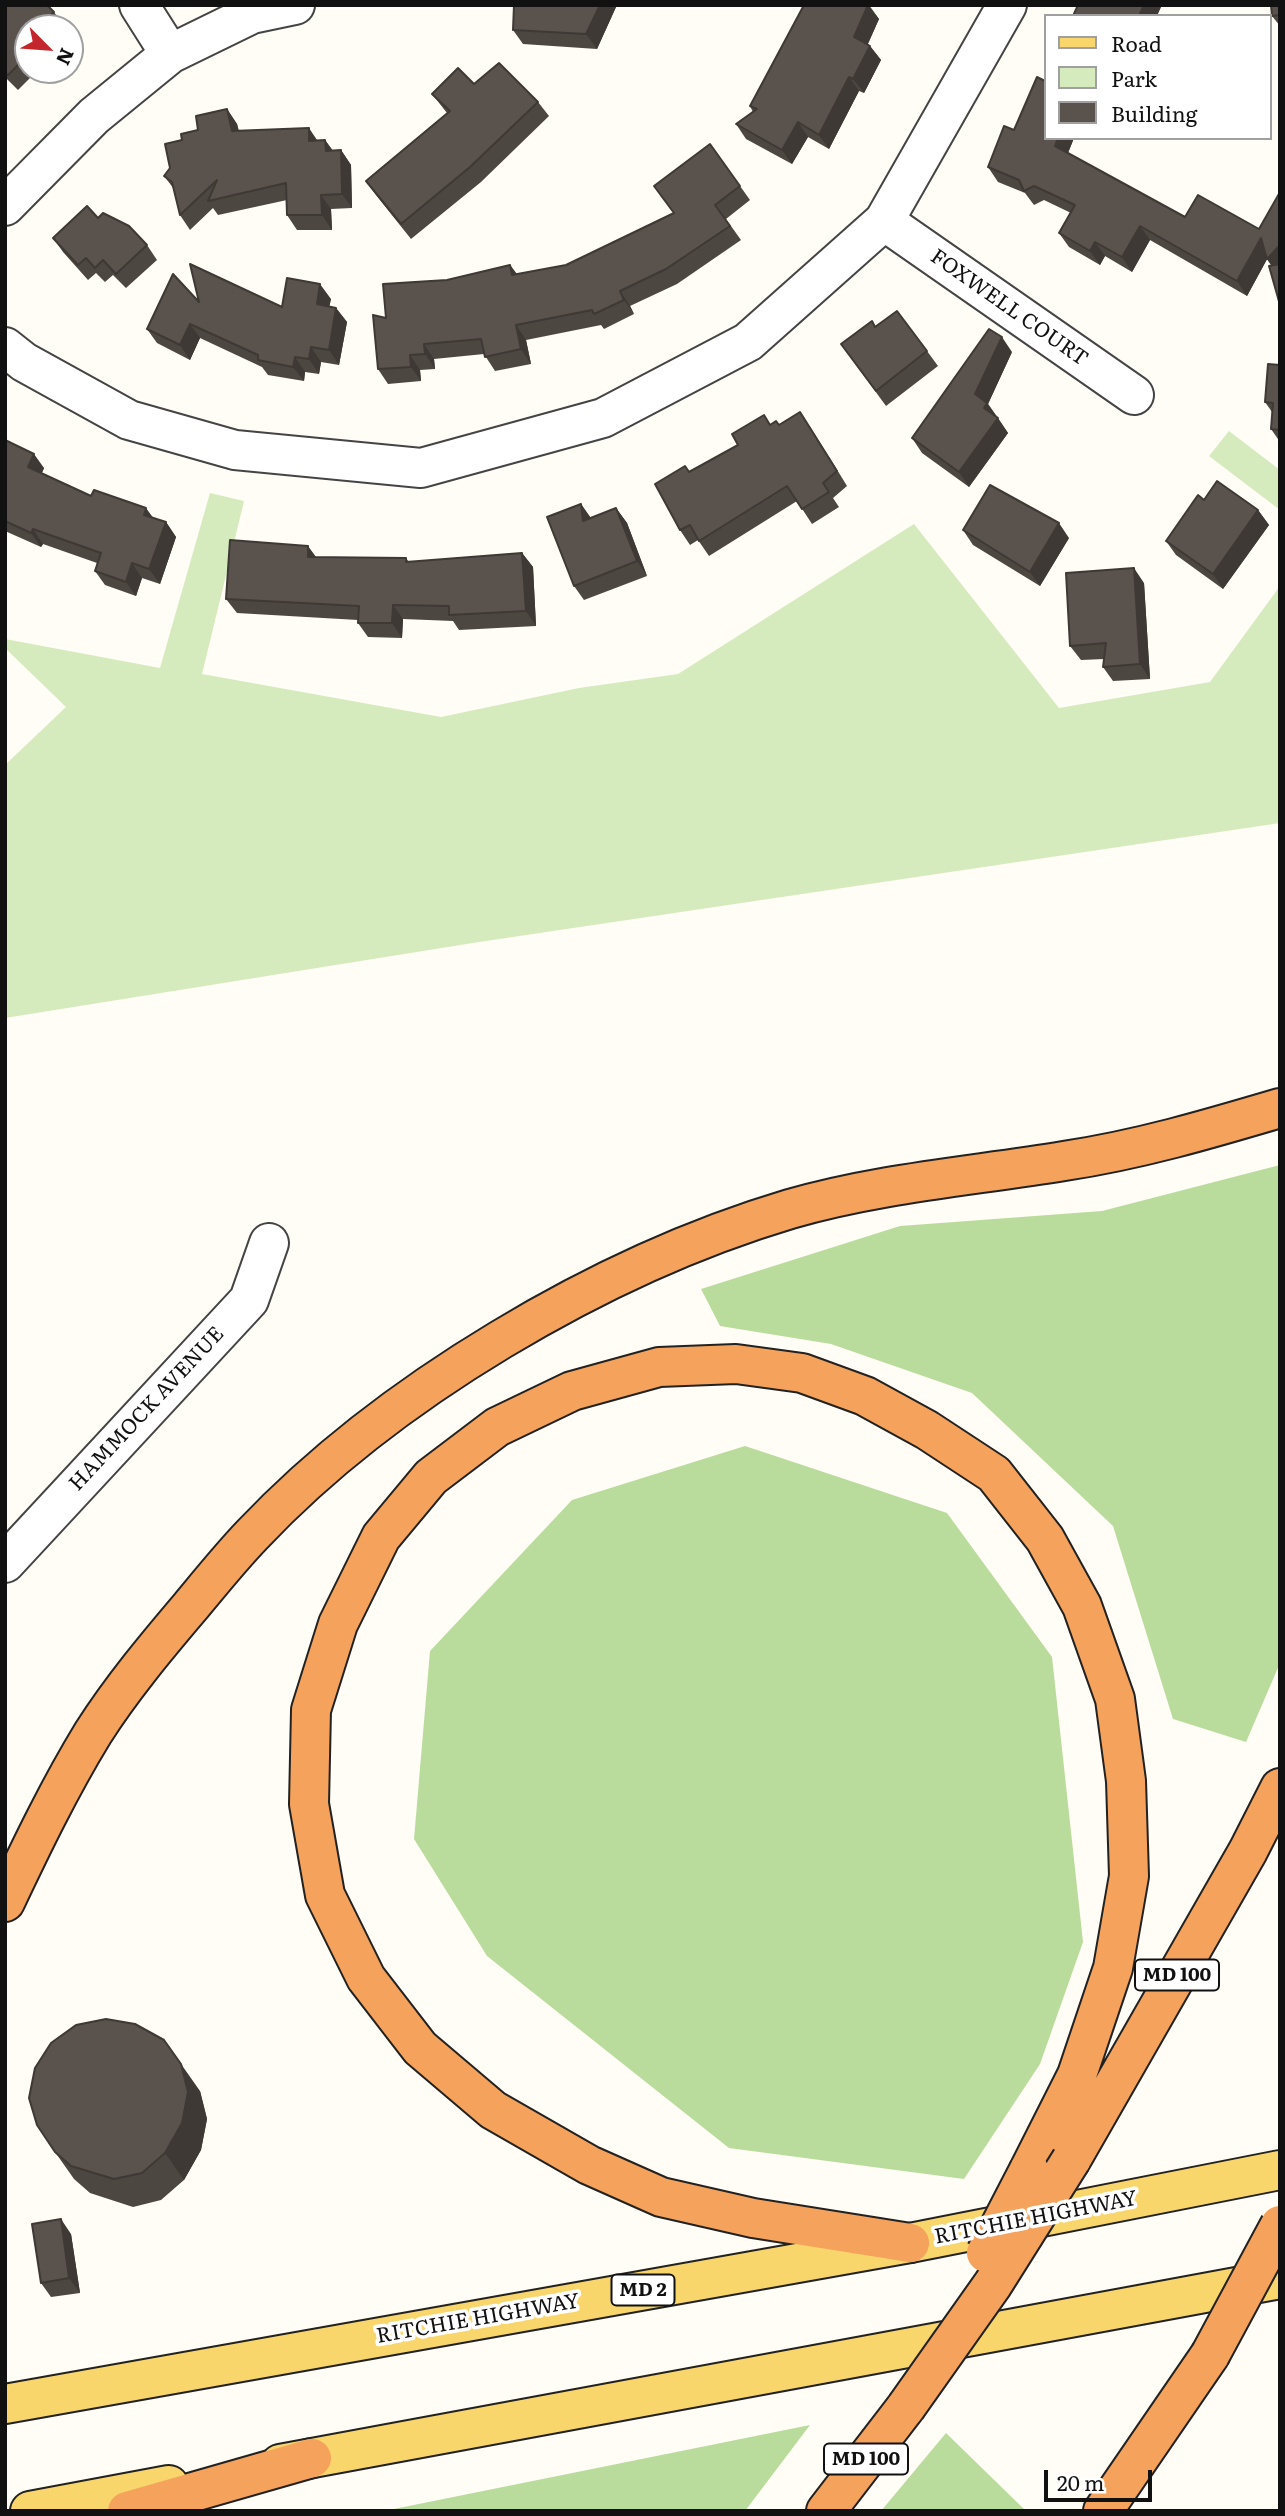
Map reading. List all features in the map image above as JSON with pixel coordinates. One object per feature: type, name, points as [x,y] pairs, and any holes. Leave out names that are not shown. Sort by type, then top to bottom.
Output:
[{"type":"highway","points":[[5,1902],[94,1732],[159,1642],[253,1534],[361,1436],[471,1359],[581,1295],[684,1248],[791,1209],[911,1182],[1067,1161],[1173,1139],[1280,1108]]},
{"type":"highway","points":[[906,2407],[1077,2075],[1112,1968],[1129,1876],[1126,1781],[1115,1699],[1082,1606],[1045,1539],[994,1474],[927,1430],[865,1396],[802,1373],[736,1364],[659,1367],[572,1391],[497,1427],[431,1477],[381,1537],[338,1624],[311,1710],[310,1804],[325,1895],[366,1978],[421,2048],[493,2110],[589,2165],[661,2197],[753,2218],[909,2243]]},
{"type":"highway","name":"MD 100","points":[[826,2511],[906,2407],[993,2284],[1071,2160],[1248,1851],[1280,1788]]},
{"type":"highway","points":[[1118,2511],[1210,2355],[1280,2225]]},
{"type":"highway","points":[[1103,2511],[1210,2355]]},
{"type":"highway","points":[[127,2511],[312,2458]]},
{"type":"main road","name":"RITCHIE HIGHWAY","points":[[5,2404],[909,2243],[1280,2170]]},
{"type":"main road","points":[[30,2511],[1280,2279]]},
{"type":"street","points":[[139,5],[170,54]]},
{"type":"street","points":[[5,206],[94,116],[170,54],[252,14],[295,5]]},
{"type":"street","points":[[5,348],[23,362],[129,420],[235,450],[421,468],[603,418],[748,342],[884,221],[1007,5]]},
{"type":"street","name":"FOXWELL COURT","points":[[884,221],[1134,395]]},
{"type":"street","name":"HAMMOCK AVENUE","points":[[5,1563],[249,1300],[269,1243]]},
{"type":"green space","points":[[1229,431],[1280,470],[1280,510],[1209,456]]},
{"type":"green space","points":[[210,493],[244,501],[202,674],[441,717],[579,688],[678,674],[914,524],[1059,708],[1210,682],[1280,586],[1280,823],[479,942],[5,1018],[5,765],[66,707],[5,648],[5,639],[160,668]]},
{"type":"green space","points":[[1280,1165],[1280,1663],[1246,1742],[1173,1719],[1113,1526],[972,1393],[831,1344],[720,1326],[701,1289],[900,1226],[1102,1211]]},
{"type":"green space","points":[[745,1446],[947,1513],[1052,1657],[1083,1942],[1040,2064],[964,2179],[729,2148],[487,1956],[414,1839],[430,1651],[572,1500]]},
{"type":"green space","points":[[810,2425],[745,2511],[384,2511]]},
{"type":"green space","points":[[946,2433],[1026,2511],[881,2511]]},
{"type":"building","points":[[5,5],[47,5],[54,12],[52,14],[14,14],[14,69],[8,75],[5,73]]},
{"type":"building","points":[[514,5],[600,5],[586,34],[513,30]]},
{"type":"building","points":[[804,5],[868,5],[854,37],[870,46],[853,79],[849,77],[819,135],[798,122],[782,150],[736,124],[757,109],[750,106]]},
{"type":"building","points":[[1078,5],[1144,5],[1140,14],[1074,14]]},
{"type":"building","points":[[1271,5],[1280,5],[1280,15],[1272,16]]},
{"type":"building","points":[[499,63],[538,102],[470,167],[401,224],[366,181],[450,111],[432,94],[458,68],[474,84]]},
{"type":"building","points":[[1037,77],[1044,80],[1044,140],[1057,140],[1055,146],[1185,217],[1198,195],[1259,229],[1280,192],[1280,245],[1267,259],[1261,238],[1237,281],[1140,226],[1122,257],[1095,242],[1090,251],[1059,233],[1075,205],[1034,186],[1024,191],[1019,180],[988,167],[1004,126],[1014,130]]},
{"type":"building","points":[[227,109],[232,131],[309,128],[309,141],[325,140],[326,151],[341,150],[342,194],[321,195],[322,215],[287,215],[286,183],[208,201],[217,180],[180,215],[172,182],[164,176],[170,168],[165,144],[182,140],[181,134],[198,130],[196,116]]},
{"type":"building","points":[[710,144],[740,186],[715,205],[730,226],[666,269],[620,291],[624,300],[594,314],[592,310],[516,325],[521,349],[485,357],[481,339],[424,344],[425,354],[410,355],[411,367],[378,369],[373,315],[386,318],[383,284],[447,280],[510,265],[512,275],[566,265],[674,213],[654,186]]},
{"type":"building","points":[[87,206],[98,218],[103,213],[129,226],[147,245],[116,274],[103,260],[95,268],[86,258],[78,265],[53,238]]},
{"type":"building","points":[[190,264],[282,307],[287,278],[320,284],[317,304],[336,308],[329,350],[311,347],[309,359],[295,357],[293,367],[258,360],[258,355],[190,324],[180,345],[147,329],[173,274],[199,302]]},
{"type":"building","points":[[1280,264],[1280,305],[1269,266]]},
{"type":"building","points":[[897,311],[927,351],[876,391],[841,344],[872,321],[875,327]]},
{"type":"building","points":[[989,329],[1002,337],[975,394],[987,403],[984,408],[998,418],[959,472],[912,438]]},
{"type":"building","points":[[1268,364],[1280,365],[1280,430],[1271,429],[1273,403],[1265,402]]},
{"type":"building","points":[[800,412],[837,471],[823,483],[829,492],[802,509],[787,486],[699,541],[690,525],[680,530],[655,484],[685,466],[689,472],[738,445],[732,434],[764,415],[770,425],[776,421],[779,425]]},
{"type":"building","points":[[5,440],[34,454],[28,467],[91,496],[94,490],[146,508],[144,515],[166,522],[149,569],[132,563],[126,582],[95,571],[101,553],[33,529],[31,533],[5,521]]},
{"type":"building","points":[[1217,481],[1258,510],[1213,574],[1166,541],[1198,495],[1204,500]]},
{"type":"building","points":[[990,485],[1059,523],[1030,572],[963,530]]},
{"type":"building","points":[[581,504],[583,521],[616,508],[637,561],[574,586],[547,517]]},
{"type":"building","points":[[230,540],[308,546],[308,557],[406,558],[406,562],[522,553],[526,611],[449,615],[449,606],[393,605],[392,623],[358,623],[359,606],[226,599]]},
{"type":"building","points":[[1134,568],[1140,664],[1103,667],[1106,643],[1070,646],[1066,573]]},
{"type":"building","points":[[106,2019],[135,2024],[164,2040],[181,2064],[188,2092],[182,2123],[165,2153],[142,2173],[114,2179],[71,2166],[55,2152],[37,2125],[29,2098],[35,2068],[51,2043],[76,2025]]},
{"type":"building","points":[[61,2219],[69,2278],[41,2283],[32,2224]]}]
